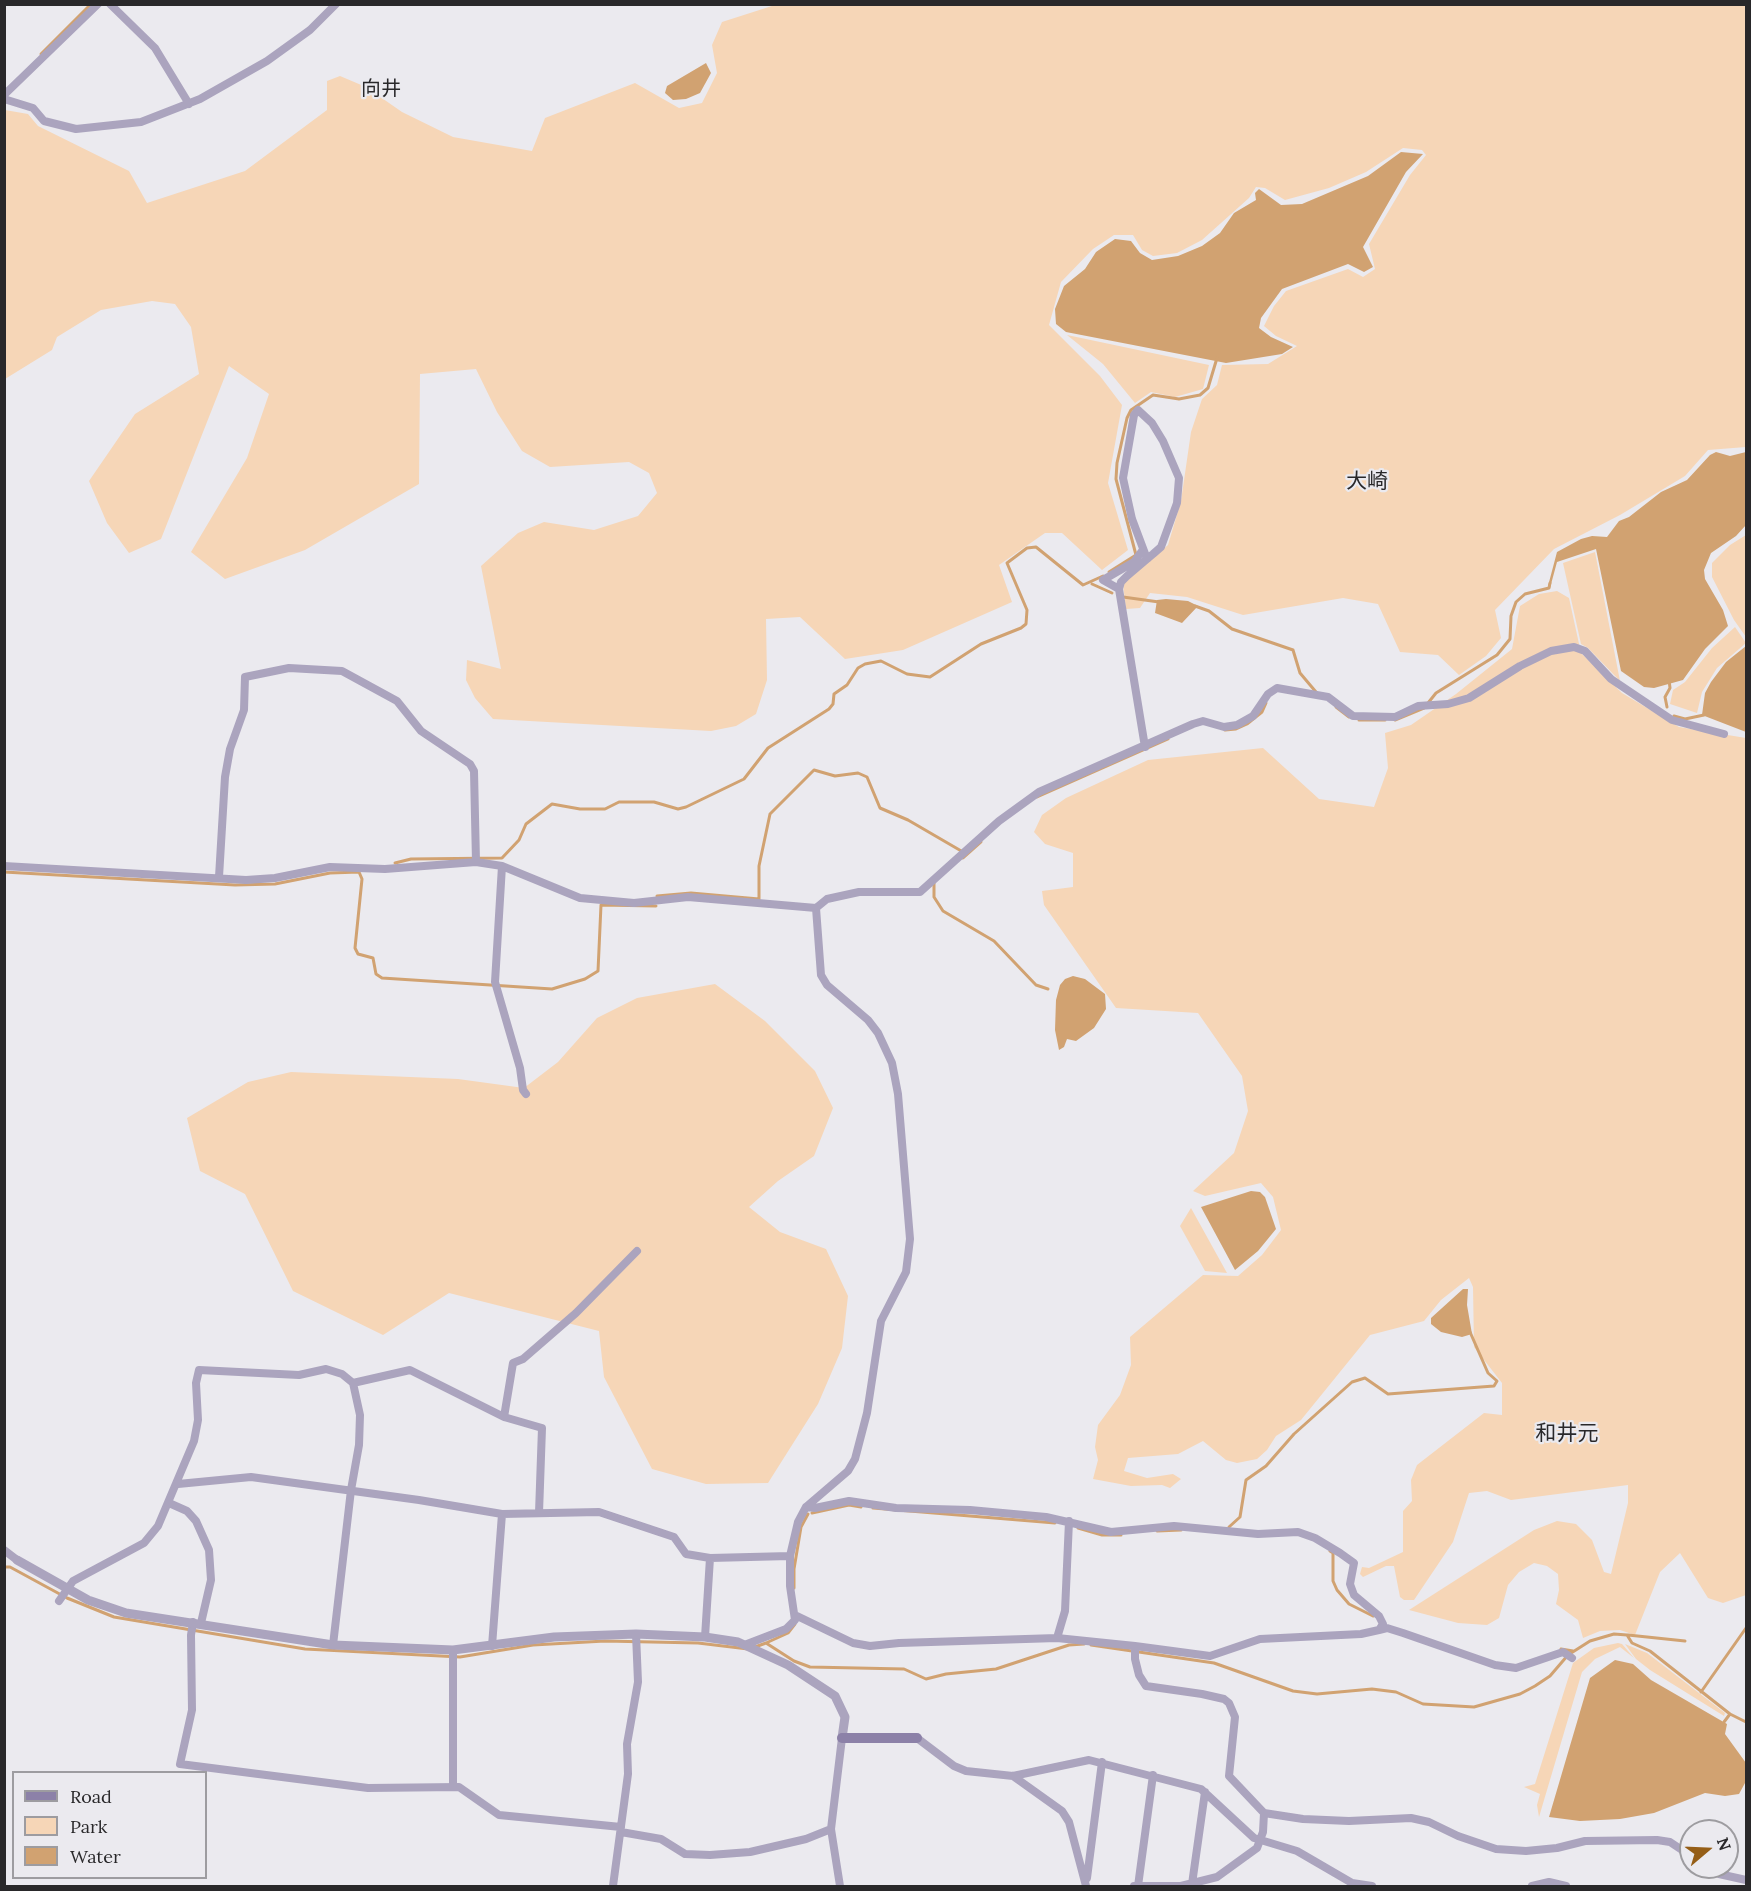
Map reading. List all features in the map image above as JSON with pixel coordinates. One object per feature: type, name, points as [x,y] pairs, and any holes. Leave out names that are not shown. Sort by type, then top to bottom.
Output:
[{"type":"main road","points":[[842,1738],[917,1738]]},
{"type":"street","points":[[98,4],[4,97],[33,108],[44,121],[76,129],[141,122],[189,104],[267,61],[310,30],[336,4]]},
{"type":"street","points":[[110,4],[155,48],[189,104]]},
{"type":"street","points":[[1145,747],[1119,589],[1120,582],[1147,559],[1161,547],[1177,503],[1179,478],[1163,441],[1152,423],[1138,410],[1134,415],[1123,470],[1132,519],[1142,551],[1147,559]]},
{"type":"street","points":[[1119,589],[1103,580],[1134,562],[1142,551]]},
{"type":"street","points":[[4,866],[262,880],[330,867],[385,868],[476,858],[502,866],[580,898],[634,903],[688,897],[816,908],[827,899],[859,892],[920,892],[999,821],[1030,798],[1203,721],[1224,727],[1237,725],[1253,716],[1268,694],[1277,688],[1328,697],[1347,712],[1362,717],[1395,717],[1427,705],[1448,704],[1468,698],[1520,666],[1551,651],[1574,647],[1585,651],[1611,679],[1672,720],[1724,734]]},
{"type":"street","points":[[219,877],[225,777],[230,749],[244,710],[245,678],[279,668],[342,671],[397,701],[421,731],[470,764],[474,771],[476,858]]},
{"type":"street","points":[[502,866],[496,986],[520,1068],[523,1090],[526,1094]]},
{"type":"street","points":[[750,1657],[753,1647],[789,1628],[797,1616],[790,1592],[790,1556],[798,1522],[806,1507],[848,1471],[855,1459],[867,1413],[880,1321],[906,1272],[910,1239],[898,1094],[892,1063],[878,1033],[868,1020],[827,985],[821,975],[819,915],[816,908]]},
{"type":"street","points":[[504,1417],[513,1363],[523,1359],[576,1313],[637,1251]]},
{"type":"street","points":[[62,1595],[73,1581],[144,1543],[158,1526],[178,1484],[196,1430],[196,1383],[199,1370],[299,1375],[327,1369],[342,1374],[353,1383],[360,1415],[359,1445],[351,1490],[333,1645]]},
{"type":"street","points":[[353,1383],[410,1370],[504,1417],[542,1428],[539,1513]]},
{"type":"street","points":[[178,1484],[251,1477],[502,1514],[604,1513],[674,1537],[686,1554],[710,1558],[790,1556]]},
{"type":"street","points":[[806,1507],[815,1508],[854,1501],[896,1508],[970,1510],[1069,1521],[1111,1532],[1192,1526],[1258,1534],[1306,1534],[1354,1563],[1350,1584],[1354,1595],[1379,1616],[1383,1624],[1379,1630]]},
{"type":"street","points":[[169,1503],[187,1511],[196,1521],[209,1550],[211,1580],[195,1626],[192,1710],[180,1764],[368,1788],[453,1786],[464,1789],[499,1815],[621,1829],[661,1839],[685,1854],[750,1852],[806,1839],[831,1829]]},
{"type":"street","points":[[492,1646],[502,1514]]},
{"type":"street","points":[[1057,1638],[1065,1611],[1069,1521]]},
{"type":"street","points":[[4,1550],[62,1595],[88,1600],[126,1613],[195,1626],[333,1645],[453,1654],[554,1637],[636,1639],[705,1637],[753,1647],[834,1696],[845,1717],[831,1829],[840,1887]]},
{"type":"street","points":[[4,1558],[17,1560]]},
{"type":"street","points":[[705,1637],[710,1558]]},
{"type":"street","points":[[797,1616],[845,1639],[870,1646],[899,1642],[1057,1638],[1135,1650],[1210,1656],[1260,1639],[1361,1634],[1387,1629],[1496,1665],[1516,1668],[1558,1652],[1569,1656]]},
{"type":"street","points":[[613,1887],[628,1773],[627,1744],[638,1682],[636,1639]]},
{"type":"street","points":[[1135,1650],[1138,1675],[1146,1686],[1202,1694],[1224,1699],[1229,1703],[1235,1717],[1229,1776],[1264,1813],[1303,1819],[1349,1821],[1411,1818],[1429,1822],[1458,1836],[1496,1849],[1526,1851],[1557,1848],[1585,1841],[1657,1839],[1670,1842],[1679,1848]]},
{"type":"street","points":[[453,1654],[453,1786]]},
{"type":"street","points":[[917,1738],[960,1769],[1013,1776],[1089,1760],[1153,1775],[1204,1792],[1260,1842],[1297,1851],[1345,1880],[1372,1887]]},
{"type":"street","points":[[1086,1886],[1102,1762]]},
{"type":"street","points":[[1153,1775],[1136,1886],[1192,1884],[1210,1880],[1226,1871],[1257,1848],[1264,1813]]},
{"type":"street","points":[[1013,1776],[1062,1811],[1069,1822],[1086,1886]]},
{"type":"street","points":[[1192,1884],[1204,1792]]},
{"type":"street","points":[[1532,1887],[1549,1882],[1566,1887]]},
{"type":"green space","points":[[775,5],[1746,5],[1746,447],[1708,450],[1685,476],[1620,515],[1554,549],[1495,610],[1501,638],[1486,656],[1459,675],[1438,655],[1400,652],[1378,604],[1343,598],[1243,615],[1187,597],[1150,593],[1140,608],[1126,609],[1123,584],[1168,545],[1181,501],[1191,432],[1202,399],[1217,385],[1222,365],[1268,364],[1297,346],[1276,336],[1264,326],[1274,306],[1286,291],[1348,269],[1363,277],[1375,269],[1369,244],[1410,175],[1426,155],[1422,150],[1403,148],[1366,172],[1329,188],[1285,200],[1265,188],[1256,187],[1249,198],[1202,240],[1177,253],[1153,256],[1142,250],[1133,235],[1114,235],[1093,249],[1061,282],[1049,325],[1100,376],[1122,405],[1108,483],[1128,550],[1102,570],[1062,533],[1045,533],[999,565],[1012,602],[903,650],[845,659],[800,617],[766,619],[767,680],[756,714],[736,726],[711,731],[493,719],[475,698],[466,680],[467,660],[501,669],[481,566],[518,533],[544,522],[594,530],[638,516],[657,493],[649,473],[629,462],[550,467],[522,451],[497,412],[476,369],[420,374],[419,484],[305,550],[225,579],[191,552],[247,458],[269,394],[229,366],[161,539],[129,553],[107,523],[89,481],[135,414],[199,374],[191,327],[175,304],[152,301],[101,310],[57,337],[52,350],[5,379],[5,110],[28,114],[38,126],[129,171],[147,203],[245,171],[327,110],[327,81],[340,76],[366,87],[402,112],[453,137],[532,151],[545,118],[635,83],[679,108],[702,103],[717,73],[712,45],[722,22]]},
{"type":"green space","points":[[1067,335],[1209,365],[1203,389],[1175,397],[1151,392],[1135,403],[1103,364]]},
{"type":"green space","points":[[1746,535],[1746,637],[1734,620],[1712,577],[1712,563],[1730,545]]},
{"type":"green space","points":[[1595,552],[1620,681],[1588,648],[1581,644],[1563,563]]},
{"type":"green space","points":[[1557,591],[1569,598],[1581,653],[1622,693],[1679,727],[1746,738],[1746,1595],[1723,1603],[1708,1598],[1680,1553],[1660,1572],[1635,1635],[1620,1630],[1600,1631],[1583,1638],[1578,1620],[1556,1604],[1559,1590],[1558,1574],[1547,1566],[1534,1563],[1519,1572],[1508,1585],[1499,1618],[1487,1625],[1458,1623],[1409,1610],[1534,1530],[1557,1521],[1576,1524],[1592,1540],[1604,1572],[1611,1574],[1628,1503],[1628,1485],[1511,1500],[1487,1491],[1469,1493],[1453,1542],[1414,1600],[1404,1600],[1400,1597],[1394,1566],[1386,1566],[1363,1577],[1360,1574],[1362,1567],[1369,1568],[1403,1552],[1403,1511],[1412,1501],[1411,1480],[1417,1465],[1484,1413],[1502,1415],[1502,1383],[1474,1347],[1473,1287],[1469,1278],[1441,1300],[1424,1321],[1370,1335],[1301,1420],[1276,1436],[1267,1450],[1257,1459],[1237,1463],[1226,1460],[1203,1441],[1178,1454],[1128,1458],[1124,1471],[1147,1478],[1173,1474],[1181,1479],[1170,1488],[1162,1485],[1131,1486],[1093,1479],[1098,1460],[1095,1447],[1098,1425],[1120,1395],[1131,1365],[1130,1337],[1203,1275],[1238,1276],[1262,1255],[1281,1230],[1273,1197],[1261,1183],[1205,1196],[1193,1191],[1234,1153],[1248,1111],[1242,1076],[1198,1013],[1116,1008],[1044,905],[1042,891],[1073,887],[1073,853],[1045,844],[1034,832],[1042,815],[1066,798],[1148,760],[1263,748],[1319,799],[1374,807],[1388,768],[1385,733],[1411,725],[1456,694],[1512,649],[1520,606],[1539,594]]},
{"type":"green space","points":[[1735,627],[1746,643],[1717,668],[1702,692],[1697,713],[1670,704],[1673,690],[1685,682],[1712,648]]},
{"type":"green space","points":[[715,984],[765,1021],[815,1071],[833,1108],[814,1156],[778,1181],[749,1207],[780,1232],[826,1249],[848,1296],[842,1348],[818,1404],[768,1483],[706,1484],[652,1469],[604,1377],[599,1331],[449,1293],[383,1335],[293,1291],[245,1194],[200,1171],[187,1118],[248,1082],[291,1072],[458,1079],[524,1088],[558,1062],[597,1018],[637,998]]},
{"type":"green space","points":[[1191,1208],[1227,1273],[1205,1271],[1180,1226]]},
{"type":"green space","points":[[1622,1644],[1634,1658],[1620,1647],[1595,1659],[1582,1672],[1539,1817],[1537,1805],[1540,1794],[1524,1787],[1535,1784],[1573,1663],[1594,1648]]},
{"type":"green space","points":[[1625,1644],[1647,1653],[1725,1713],[1724,1716],[1650,1670],[1636,1659]]},
{"type":"water","points":[[706,63],[711,73],[700,93],[686,99],[673,100],[665,93],[667,86]]},
{"type":"water","points":[[1401,152],[1423,154],[1406,172],[1363,247],[1373,267],[1364,272],[1348,264],[1282,289],[1261,318],[1259,328],[1271,337],[1293,347],[1282,354],[1226,363],[1066,332],[1056,324],[1055,309],[1064,286],[1085,269],[1096,252],[1115,239],[1131,241],[1140,253],[1152,260],[1178,256],[1202,246],[1220,233],[1234,213],[1256,200],[1255,193],[1259,189],[1281,205],[1302,204],[1368,176]]},
{"type":"water","points":[[1716,452],[1730,456],[1746,452],[1746,525],[1736,536],[1711,553],[1704,570],[1705,579],[1723,610],[1728,626],[1705,649],[1683,680],[1654,688],[1644,687],[1621,671],[1596,549],[1557,562],[1550,588],[1548,586],[1557,552],[1581,539],[1592,536],[1607,537],[1619,521],[1629,517],[1661,492],[1687,480],[1710,455]]},
{"type":"water","points":[[1157,600],[1188,601],[1198,606],[1182,623],[1155,613]]},
{"type":"water","points":[[1746,646],[1746,732],[1702,715],[1705,693],[1711,682],[1726,662]]},
{"type":"water","points":[[1073,976],[1085,979],[1105,994],[1106,1009],[1094,1028],[1076,1041],[1067,1039],[1064,1047],[1059,1050],[1055,1030],[1056,1000],[1060,985],[1065,979]]},
{"type":"water","points":[[1251,1191],[1260,1192],[1265,1197],[1276,1229],[1258,1251],[1235,1270],[1201,1207]]},
{"type":"water","points":[[1463,1289],[1468,1289],[1467,1305],[1472,1334],[1462,1337],[1441,1332],[1431,1324],[1431,1318]]},
{"type":"water","points":[[1615,1660],[1633,1664],[1651,1680],[1727,1724],[1725,1734],[1746,1763],[1745,1783],[1739,1794],[1725,1796],[1705,1793],[1654,1813],[1620,1819],[1580,1821],[1549,1817],[1590,1678]]},
{"type":"waterway","points":[[41,54],[91,4]]},
{"type":"waterway","points":[[1109,572],[1136,555],[1116,479],[1117,463],[1127,418],[1131,410],[1153,395],[1179,399],[1200,395],[1208,388],[1217,358]]},
{"type":"waterway","points":[[395,863],[411,859],[502,858],[519,840],[526,824],[552,804],[580,809],[605,809],[619,802],[654,802],[678,809],[686,807],[744,779],[768,748],[829,709],[833,704],[834,694],[847,685],[858,668],[865,664],[881,661],[907,674],[930,677],[981,644],[1021,628],[1026,624],[1027,610],[1007,563],[1027,548],[1036,547],[1083,585],[1103,576]]},
{"type":"waterway","points":[[1428,703],[1436,693],[1497,655],[1510,639],[1511,616],[1516,602],[1525,594],[1549,588],[1550,583]]},
{"type":"waterway","points":[[1092,584],[1112,593]]},
{"type":"waterway","points":[[1123,597],[1159,602]]},
{"type":"waterway","points":[[1195,606],[1209,611],[1232,629],[1293,650],[1300,673],[1316,692]]},
{"type":"waterway","points":[[1667,707],[1665,697],[1670,688],[1669,680]]},
{"type":"waterway","points":[[1225,730],[1236,729],[1247,724],[1262,712],[1266,703]]},
{"type":"waterway","points":[[1336,707],[1349,717]]},
{"type":"waterway","points":[[1395,720],[1424,708]]},
{"type":"waterway","points":[[1674,716],[1685,719],[1704,715]]},
{"type":"waterway","points":[[1359,720],[1385,720]]},
{"type":"waterway","points":[[1037,797],[1168,739]]},
{"type":"waterway","points":[[657,896],[691,893],[759,899],[759,866],[770,814],[814,770],[835,776],[858,773],[867,777],[880,808],[908,820],[963,852]]},
{"type":"waterway","points":[[963,858],[981,842]]},
{"type":"waterway","points":[[4,872],[235,885],[275,884],[330,873],[359,872]]},
{"type":"waterway","points":[[359,872],[362,879],[355,948],[358,954],[373,958],[376,974],[382,978],[552,989],[585,979],[598,971],[601,905],[656,906]]},
{"type":"waterway","points":[[934,883],[934,897],[943,911],[994,941],[1036,985],[1048,989]]},
{"type":"waterway","points":[[1229,1527],[1240,1517],[1246,1480],[1266,1466],[1294,1434],[1352,1382],[1365,1378],[1388,1394],[1494,1386],[1497,1381],[1488,1373],[1470,1332]]},
{"type":"waterway","points":[[812,1513],[849,1505],[861,1507]]},
{"type":"waterway","points":[[873,1508],[1055,1523]]},
{"type":"waterway","points":[[794,1588],[794,1569],[801,1527],[808,1514]]},
{"type":"waterway","points":[[1078,1528],[1102,1535],[1121,1535]]},
{"type":"waterway","points":[[1157,1531],[1181,1530]]},
{"type":"waterway","points":[[1330,1551],[1333,1553],[1333,1581],[1337,1590],[1349,1604],[1373,1616]]},
{"type":"waterway","points":[[4,1567],[10,1567],[67,1598],[114,1617],[305,1649],[460,1657],[533,1645],[605,1641],[698,1643],[748,1649]]},
{"type":"waterway","points":[[766,1643],[788,1633],[795,1624]]},
{"type":"waterway","points":[[1701,1692],[1746,1628]]},
{"type":"waterway","points":[[1091,1645],[1214,1663],[1293,1691],[1317,1694],[1372,1689],[1396,1692],[1423,1704],[1474,1707],[1520,1694],[1535,1686],[1550,1676],[1568,1655],[1590,1641],[1614,1634],[1627,1635],[1632,1643],[1650,1651],[1730,1714],[1724,1722]]},
{"type":"waterway","points":[[1628,1635],[1685,1641]]},
{"type":"waterway","points":[[755,1647],[766,1643],[794,1661],[810,1667],[904,1669],[926,1679],[946,1674],[996,1669],[1069,1645],[1084,1644]]},
{"type":"waterway","points":[[1561,1649],[1573,1651]]},
{"type":"waterway","points":[[1730,1714],[1746,1722]]},
{"type":"district","name":"向井","points":[[381,89]]},
{"type":"district","name":"大崎","points":[[1367,482]]},
{"type":"district","name":"和井元","points":[[1567,1434]]}]
